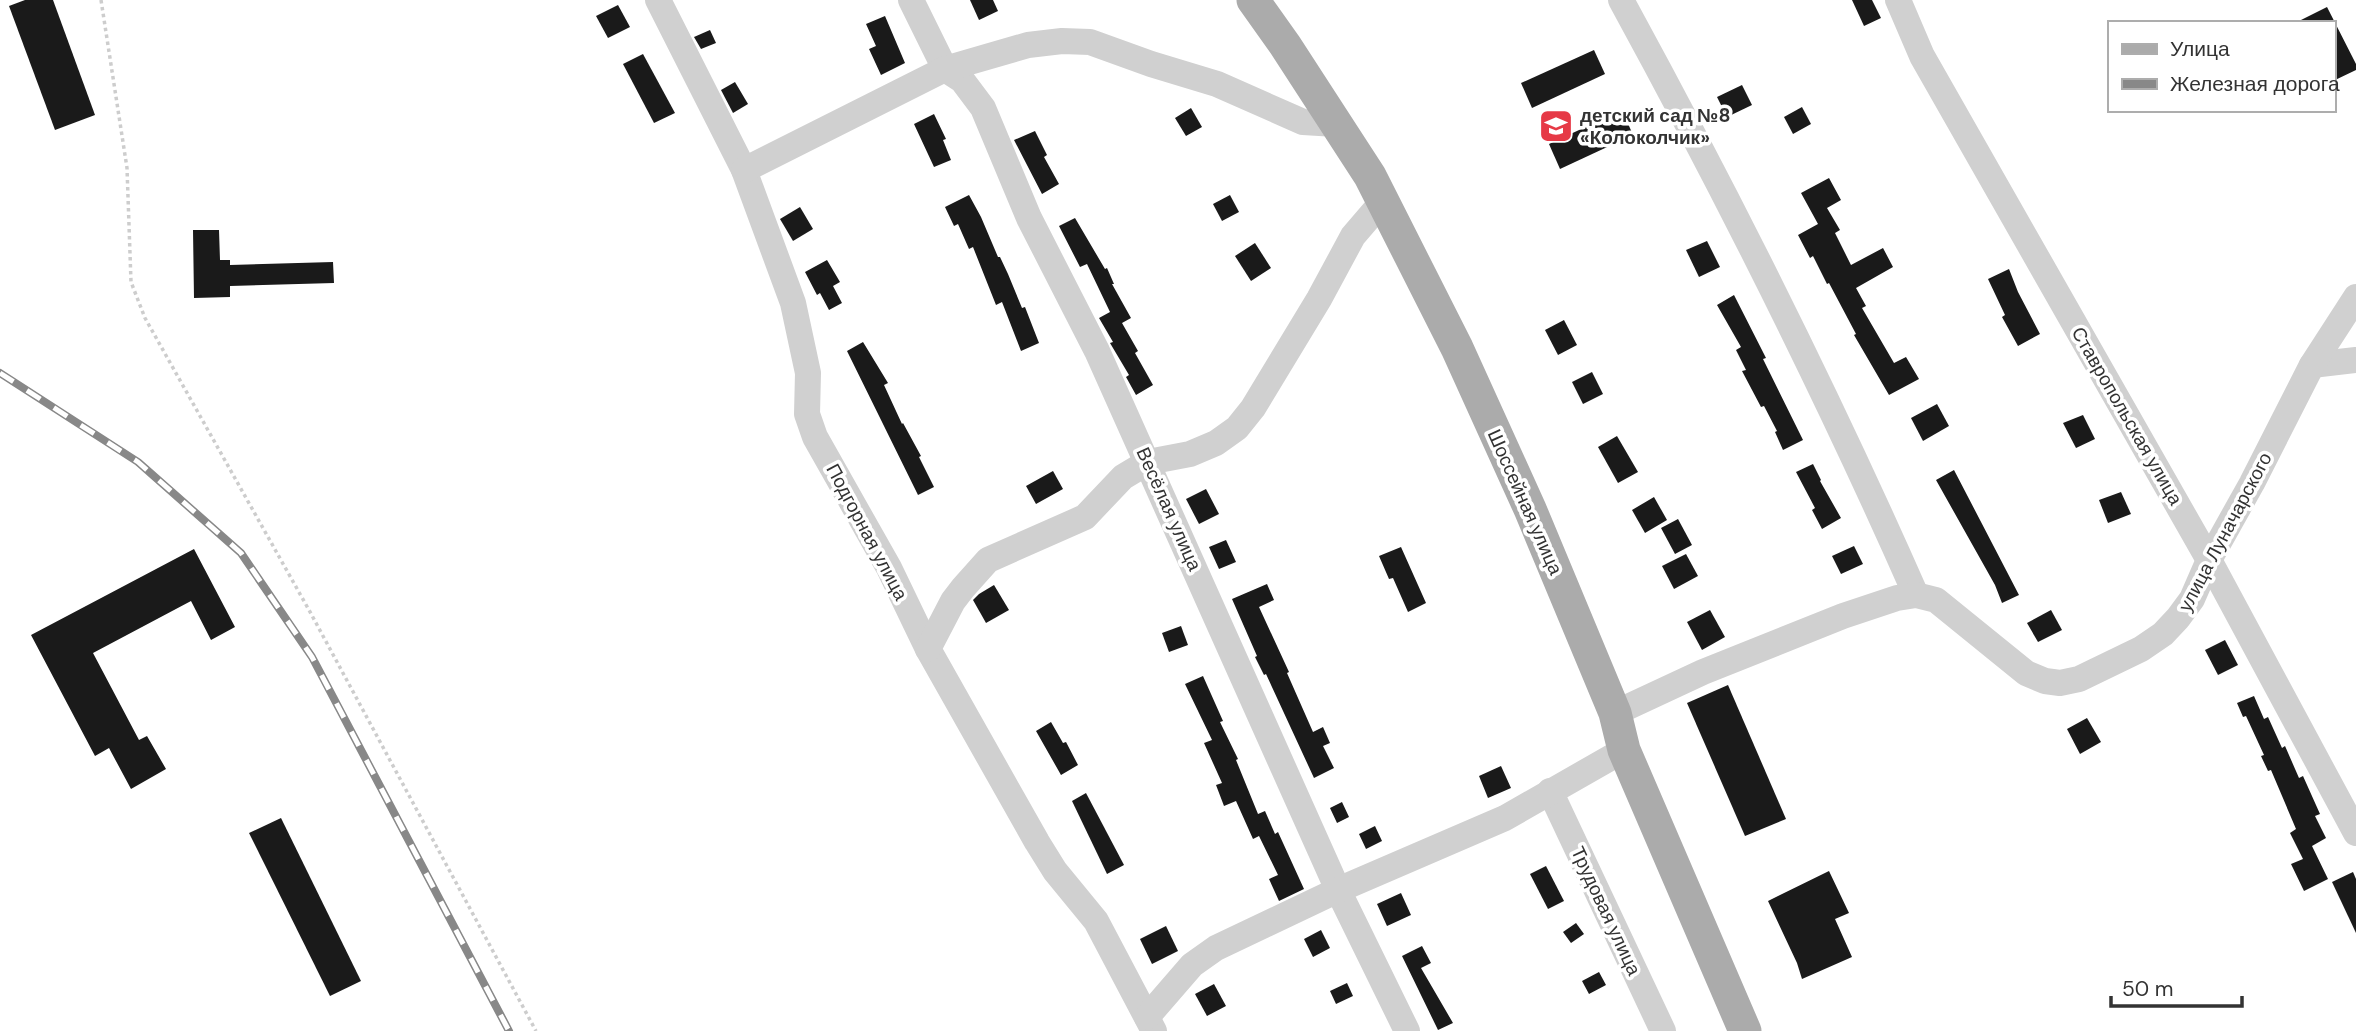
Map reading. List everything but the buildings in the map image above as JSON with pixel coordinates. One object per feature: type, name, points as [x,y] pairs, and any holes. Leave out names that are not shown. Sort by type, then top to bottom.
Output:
[{"type":"main road","name":"Шоссейная улица","points":[[1253,0],[1370,176],[1457,348],[1513,472],[1615,713],[1624,751],[1745,1031]]},
{"type":"street","name":"Подгорная улица","points":[[658,0],[744,170],[793,303],[808,373],[807,414],[815,437],[889,568],[928,649],[1037,842],[1055,871],[1096,920],[1151,1024]]},
{"type":"street","name":"Весёлая улица","points":[[911,0],[945,69],[962,80],[983,108],[1029,218],[1097,351],[1338,890],[1407,1031]]},
{"type":"street","points":[[1615,713],[1703,672],[1843,616],[1897,598],[1916,596],[1864,479],[1699,144],[1621,0]]},
{"type":"street","name":"Ставропольская улица","points":[[1898,0],[1922,56],[2209,560],[2356,833]]},
{"type":"street","points":[[744,170],[945,69],[1027,45],[1062,41],[1090,42],[1217,84],[1303,122],[1336,124]]},
{"type":"street","points":[[928,649],[953,601],[988,560],[1085,517],[1123,477],[1148,462],[1190,454],[1216,443],[1237,428],[1253,408],[1319,299],[1353,236],[1383,201]]},
{"type":"street","name":"улица Луначарского","points":[[1916,596],[1936,600],[2026,673],[2045,681],[2060,683],[2079,678],[2141,649],[2163,634],[2179,618],[2192,599],[2209,560],[2312,365],[2356,297]]},
{"type":"street","points":[[2312,365],[2356,360]]},
{"type":"street","points":[[1151,1024],[1192,965],[1216,948],[1338,890],[1505,818],[1624,751]]},
{"type":"street","name":"Трудовая улица","points":[[1550,792],[1663,1031]]},
{"type":"path","points":[[101,0],[127,169],[131,282],[145,318],[309,610],[536,1031]]},
{"type":"railway","points":[[0,373],[138,462],[241,553],[312,657],[509,1031]]},
{"type":"place","name":"детский сад №8 «Колоколчик»","points":[[1556,126]]}]
